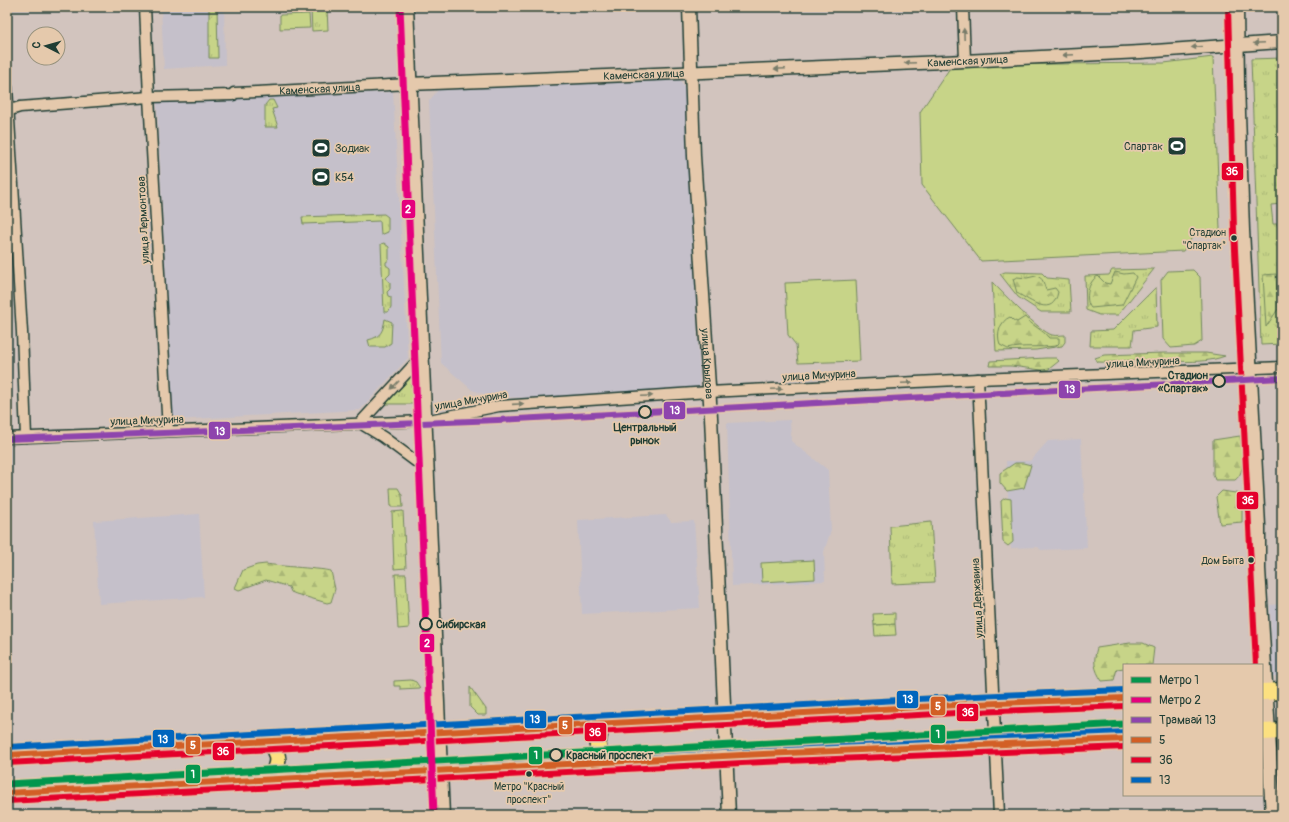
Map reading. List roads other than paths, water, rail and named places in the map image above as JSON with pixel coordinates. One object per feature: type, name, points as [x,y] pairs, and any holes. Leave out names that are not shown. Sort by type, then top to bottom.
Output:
[{"type":"main road","points":[[406,7],[437,733],[442,815]]},
{"type":"main road","points":[[1236,7],[1242,230],[1250,369],[1263,664]]},
{"type":"main road","points":[[1263,669],[1264,692],[1271,732],[1273,815]]},
{"type":"main road","points":[[1264,692],[1282,691]]},
{"type":"main road","points":[[7,754],[437,733],[994,703],[1123,698]]},
{"type":"main road","points":[[603,724],[597,738],[598,751],[605,762]]},
{"type":"main road","points":[[7,793],[439,770],[1123,738]]},
{"type":"main road","points":[[269,741],[277,752],[277,766],[270,780]]},
{"type":"street","name":"улица Лермонтова","points":[[145,7],[168,431]]},
{"type":"street","name":"улица Крылова","points":[[689,7],[694,164],[709,392],[729,815]]},
{"type":"street","points":[[963,7],[965,60]]},
{"type":"street","name":"Каменская улица","points":[[8,110],[20,106],[149,97],[233,95],[234,93],[409,84],[692,73],[1141,52],[1236,44],[1282,42]]},
{"type":"street","points":[[7,87],[22,332],[26,437]]},
{"type":"street","points":[[422,356],[360,423],[426,469]]},
{"type":"street","name":"улица Мичурина","points":[[7,438],[424,421],[499,406],[709,392],[978,379],[1282,367]]},
{"type":"street","name":"улица Державина","points":[[978,379],[999,815]]},
{"type":"metro line","name":"2","points":[[400,7],[434,815]]},
{"type":"metro line","name":"1","points":[[7,784],[1123,724]]},
{"type":"tram line","name":"13","points":[[7,439],[498,420],[1282,378]]},
{"type":"place","name":"Спартак","points":[[1177,146]]},
{"type":"place","name":"Зодиак","points":[[321,148]]},
{"type":"place","name":"К54","points":[[321,177]]},
{"type":"place","name":"Стадион \"Спартак\"","points":[[1234,238]]},
{"type":"place","name":"Стадион «Спартак»","points":[[1219,381]]},
{"type":"place","name":"Центральный рынок","points":[[645,412]]},
{"type":"place","name":"Дом Быта","points":[[1251,560]]},
{"type":"place","name":"Сибирская","points":[[426,624]]},
{"type":"place","name":"Красный проспект","points":[[556,755]]},
{"type":"place","name":"Метро \"Красный проспект\"","points":[[529,774]]}]
